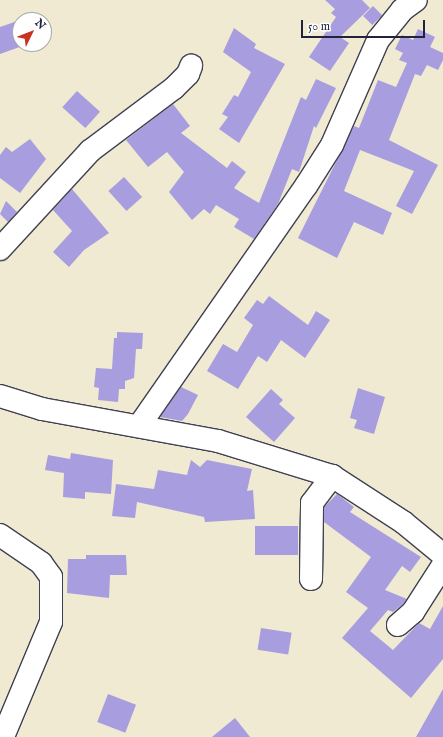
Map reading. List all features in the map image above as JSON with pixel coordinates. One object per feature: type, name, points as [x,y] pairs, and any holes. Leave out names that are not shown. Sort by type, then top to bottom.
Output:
[{"type":"street","points":[[139,426],[310,180],[332,145],[378,40],[402,10],[416,0]]},
{"type":"street","points":[[0,249],[90,151],[174,88],[188,74],[191,66]]},
{"type":"street","points":[[0,396],[42,409],[218,441],[332,476],[403,522],[443,555]]},
{"type":"street","points":[[311,579],[312,503],[332,476]]},
{"type":"street","points":[[0,535],[41,563],[51,577],[51,622],[4,737]]},
{"type":"street","points":[[398,626],[413,612],[443,565]]},
{"type":"building","points":[[325,0],[362,0],[370,8],[340,37],[349,43],[330,71],[309,57],[336,17],[331,13],[335,9]]},
{"type":"building","points":[[373,6],[382,15],[372,25],[363,16]]},
{"type":"building","points":[[12,23],[12,50],[0,54],[0,27]]},
{"type":"building","points":[[234,28],[256,44],[254,48],[285,64],[239,143],[219,129],[228,117],[222,114],[234,95],[238,97],[251,72],[223,52]]},
{"type":"building","points":[[418,29],[435,37],[430,47],[443,53],[443,60],[438,70],[427,65],[421,76],[415,74],[389,140],[438,165],[412,214],[396,206],[414,171],[360,150],[344,191],[392,213],[383,235],[354,222],[337,258],[298,238],[354,126],[359,128],[378,80],[396,87],[407,63],[399,60],[403,53],[395,49],[402,35],[413,40]]},
{"type":"building","points":[[316,79],[336,88],[316,128],[314,126],[299,172],[292,169],[278,204],[254,239],[234,227],[239,219],[216,205],[210,214],[204,209],[192,220],[169,192],[184,172],[167,152],[148,167],[126,140],[173,104],[190,126],[181,133],[227,168],[232,161],[246,172],[234,188],[259,203],[301,97],[306,100]]},
{"type":"building","points":[[77,91],[100,112],[85,128],[62,107]]},
{"type":"building","points":[[30,139],[46,159],[20,193],[0,178],[0,155],[6,147],[12,152]]},
{"type":"building","points":[[124,177],[142,197],[126,211],[108,191]]},
{"type":"building","points":[[72,189],[109,233],[84,250],[69,267],[53,252],[72,231],[53,210]]},
{"type":"building","points":[[6,201],[17,212],[8,222],[0,214]]},
{"type":"building","points":[[269,296],[308,325],[316,311],[330,320],[305,358],[281,340],[267,362],[258,356],[238,389],[207,371],[223,344],[237,352],[253,325],[244,318],[257,300],[263,304]]},
{"type":"building","points":[[117,332],[143,333],[142,349],[136,349],[134,378],[125,381],[125,389],[119,389],[118,402],[98,400],[99,388],[94,387],[96,368],[112,369],[114,338],[117,338]]},
{"type":"building","points":[[181,387],[198,395],[188,414],[182,421],[160,417]]},
{"type":"building","points":[[358,388],[385,397],[374,434],[354,428],[357,420],[350,418]]},
{"type":"building","points":[[271,389],[283,400],[279,404],[295,418],[274,442],[246,417]]},
{"type":"building","points":[[71,453],[113,460],[111,494],[85,492],[85,499],[63,497],[64,473],[45,470],[48,455],[70,459]]},
{"type":"building","points":[[191,460],[200,467],[207,460],[252,469],[247,491],[253,490],[255,519],[205,522],[204,517],[137,502],[135,518],[112,516],[116,484],[154,489],[158,470],[187,475]]},
{"type":"building","points":[[337,494],[354,507],[350,512],[421,557],[410,572],[402,566],[385,590],[407,599],[393,612],[388,610],[370,631],[393,650],[419,623],[430,629],[443,606],[443,659],[411,698],[342,638],[368,608],[346,592],[371,557],[324,522],[324,507]]},
{"type":"building","points":[[255,526],[298,526],[298,555],[255,555]]},
{"type":"building","points":[[86,555],[126,555],[127,575],[110,575],[109,598],[67,593],[68,559],[86,559]]},
{"type":"building","points":[[261,628],[292,633],[288,655],[258,650]]},
{"type":"building","points":[[443,689],[443,737],[416,737]]},
{"type":"building","points":[[108,694],[136,705],[125,733],[97,722]]},
{"type":"building","points":[[235,718],[250,737],[212,737]]}]
